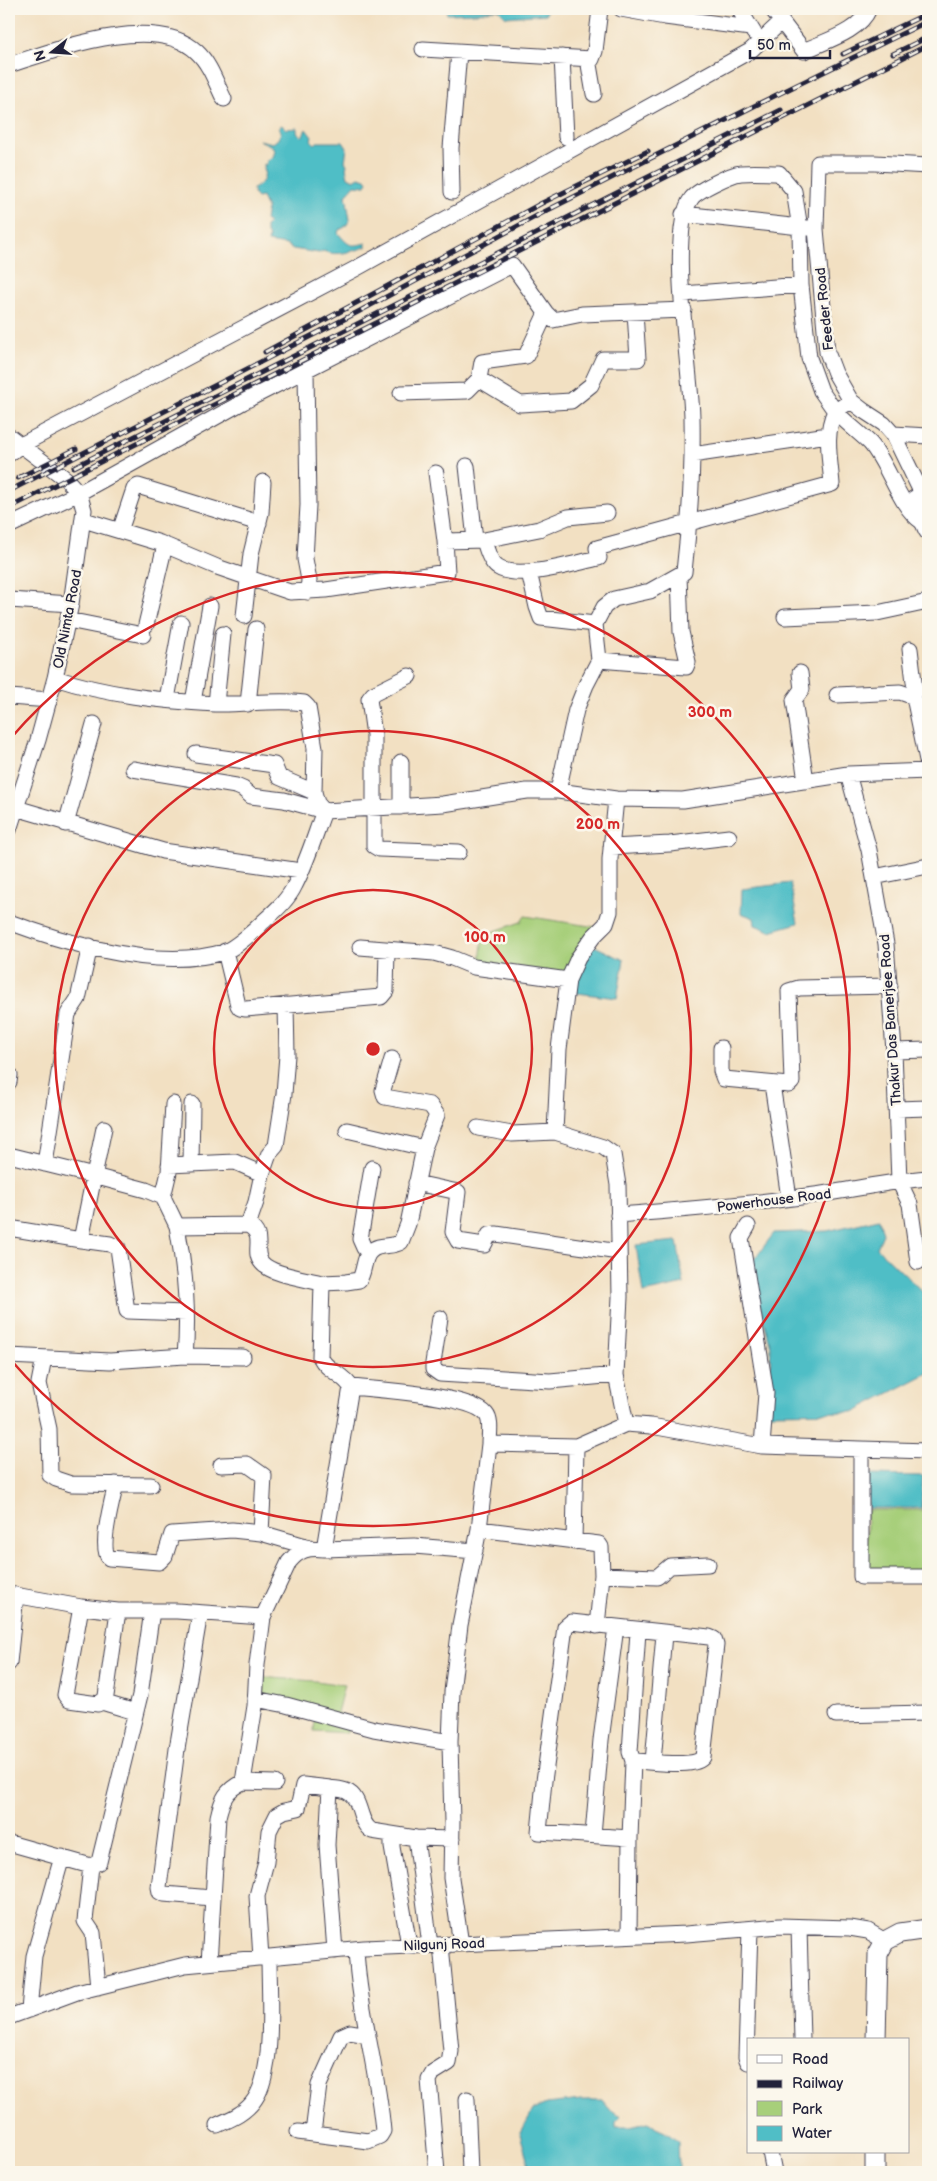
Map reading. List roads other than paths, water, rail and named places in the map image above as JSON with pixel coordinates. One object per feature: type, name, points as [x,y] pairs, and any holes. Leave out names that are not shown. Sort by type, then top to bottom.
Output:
[{"type":"main road","points":[[876,2038],[878,1954],[885,1941],[900,1933],[928,1929]]},
{"type":"main road","points":[[875,2154],[875,2172]]},
{"type":"street","points":[[423,49],[592,59],[595,51],[600,9]]},
{"type":"street","points":[[621,9],[665,17],[751,28]]},
{"type":"street","points":[[738,9],[759,43]]},
{"type":"street","points":[[13,445],[355,269],[750,51],[759,43],[776,15],[802,47],[853,28],[865,18],[869,9]]},
{"type":"street","points":[[9,65],[91,40],[126,35],[169,38],[186,44],[197,52],[206,64],[224,99]]},
{"type":"street","points":[[452,192],[451,148],[459,52]]},
{"type":"street","points":[[562,57],[566,137]]},
{"type":"street","points":[[588,59],[594,94]]},
{"type":"street","name":"Feeder Road","points":[[925,514],[892,434],[884,424],[851,401],[835,373],[827,352],[816,229],[818,163],[875,163],[928,166]]},
{"type":"street","points":[[558,791],[576,710],[586,684],[600,660],[595,624],[604,606],[614,599],[650,591],[684,572],[690,524],[692,414],[680,245],[683,214],[692,197],[739,173],[779,173],[794,191],[800,228],[801,285],[810,358],[821,391],[835,411],[870,443],[913,516],[925,514]]},
{"type":"street","points":[[683,214],[816,229]]},
{"type":"street","points":[[9,526],[79,492],[243,402],[512,265],[546,313],[554,320],[582,314],[684,310]]},
{"type":"street","points":[[683,294],[801,285]]},
{"type":"street","points":[[479,379],[520,404],[572,401],[591,385],[603,359],[638,359],[635,312]]},
{"type":"street","points":[[401,393],[467,391],[479,379],[482,362],[526,356],[546,313]]},
{"type":"street","points":[[306,370],[307,533],[304,559],[309,580],[308,592]]},
{"type":"street","points":[[467,466],[480,540],[495,566],[507,572],[529,572],[599,558],[597,548],[832,484],[828,435],[831,421],[835,411],[851,401]]},
{"type":"street","points":[[892,434],[928,436]]},
{"type":"street","points":[[692,455],[828,435]]},
{"type":"street","points":[[13,445],[66,479],[79,492]]},
{"type":"street","points":[[84,520],[164,545],[217,567],[282,590],[308,592],[446,572],[445,541],[436,473]]},
{"type":"street","points":[[244,616],[263,482]]},
{"type":"street","points":[[120,531],[134,489],[138,486],[258,523]]},
{"type":"street","name":"Old Nimta Road","points":[[9,830],[50,700],[68,620],[84,520],[84,510],[79,492]]},
{"type":"street","points":[[445,541],[480,540],[539,529],[568,517],[607,513]]},
{"type":"street","points":[[68,620],[144,630],[164,545]]},
{"type":"street","points":[[529,572],[536,606],[541,618],[595,624]]},
{"type":"street","points":[[600,660],[686,667],[688,662],[682,632],[679,574]]},
{"type":"street","points":[[9,600],[71,604]]},
{"type":"street","points":[[785,617],[876,613],[928,602]]},
{"type":"street","points":[[193,702],[210,606]]},
{"type":"street","points":[[167,699],[180,623]]},
{"type":"street","points":[[248,704],[256,629]]},
{"type":"street","points":[[216,704],[223,634]]},
{"type":"street","points":[[910,650],[915,690],[914,697],[928,765]]},
{"type":"street","points":[[800,673],[802,689],[794,700],[806,781]]},
{"type":"street","points":[[409,676],[373,694],[368,699],[374,735],[373,842],[376,848],[459,852]]},
{"type":"street","points":[[55,678],[105,692],[139,697],[216,704],[298,703],[306,705],[315,748],[314,792],[317,803],[324,811]]},
{"type":"street","points":[[838,695],[900,692],[914,697]]},
{"type":"street","points":[[9,697],[50,700]]},
{"type":"street","points":[[66,824],[94,724]]},
{"type":"street","points":[[196,754],[274,765],[279,777],[314,792]]},
{"type":"street","points":[[401,762],[401,807]]},
{"type":"street","points":[[132,769],[236,786],[243,788],[251,796],[284,800],[324,811],[443,804],[527,791],[558,791],[616,799],[683,800],[848,774],[928,771]]},
{"type":"street","name":"Thakur Das Banerjee Road","points":[[848,774],[869,850],[886,944],[894,1051],[899,1181]]},
{"type":"street","points":[[555,1132],[559,1049],[568,980],[578,958],[593,937],[606,924],[610,912],[611,847],[616,799]]},
{"type":"street","points":[[16,808],[163,851],[301,871]]},
{"type":"street","points":[[9,922],[90,946],[157,959],[174,959],[225,951],[252,932],[276,910],[295,886],[324,811]]},
{"type":"street","points":[[611,847],[670,844],[729,836]]},
{"type":"street","points":[[874,877],[928,866]]},
{"type":"street","points":[[45,1164],[68,1014],[78,999],[90,946]]},
{"type":"street","points":[[360,947],[434,954],[452,958],[474,967],[568,980]]},
{"type":"street","points":[[225,951],[240,1008],[246,1009],[381,996],[386,990],[387,950]]},
{"type":"street","points":[[722,1048],[721,1071],[724,1079],[788,1085],[792,1082],[789,991],[799,988],[890,986]]},
{"type":"street","points":[[248,1225],[269,1154],[276,1146],[288,1055],[286,1005]]},
{"type":"street","points":[[894,1051],[928,1050]]},
{"type":"street","points":[[177,1226],[248,1225],[256,1232],[259,1238],[259,1256],[264,1266],[281,1273],[322,1283],[358,1280],[369,1252],[377,1248],[394,1246],[401,1242],[408,1224],[424,1148],[437,1115],[430,1105],[385,1097],[383,1090],[392,1059]]},
{"type":"street","points":[[772,1084],[789,1198]]},
{"type":"street","points":[[174,1104],[169,1165],[163,1197],[177,1226],[184,1263],[185,1356]]},
{"type":"street","points":[[192,1104],[192,1164]]},
{"type":"street","points":[[896,1109],[928,1108]]},
{"type":"street","points":[[81,1240],[104,1128]]},
{"type":"street","points":[[478,1128],[512,1134],[555,1132],[603,1147],[613,1154],[618,1185],[620,1297],[616,1375],[626,1424]]},
{"type":"street","points":[[347,1130],[424,1148]]},
{"type":"street","points":[[9,1155],[146,1190],[163,1197]]},
{"type":"street","points":[[169,1165],[235,1162],[262,1174]]},
{"type":"street","points":[[369,1252],[364,1248],[360,1239],[372,1168]]},
{"type":"street","name":"Powerhouse Road","points":[[618,1214],[702,1209],[928,1178]]},
{"type":"street","points":[[899,1181],[910,1204],[918,1262]]},
{"type":"street","points":[[416,1183],[458,1192],[453,1232],[458,1241],[484,1245],[487,1236],[496,1234],[619,1252]]},
{"type":"street","points":[[748,1226],[741,1238],[766,1393],[762,1446]]},
{"type":"street","points":[[9,1228],[110,1244],[118,1248],[127,1311],[186,1313]]},
{"type":"street","points":[[316,1548],[351,1387],[345,1378],[326,1366],[320,1357],[322,1283]]},
{"type":"street","points":[[440,1318],[433,1369],[440,1374],[550,1382],[616,1375]]},
{"type":"street","points":[[9,1356],[110,1361],[185,1356],[243,1357]]},
{"type":"street","points":[[44,1358],[40,1383],[49,1429],[50,1475],[71,1484],[151,1485]]},
{"type":"street","points":[[351,1387],[440,1397],[478,1409],[488,1416],[489,1444],[479,1530],[460,1625],[452,1692],[450,1742],[452,1890],[461,1944]]},
{"type":"street","points":[[489,1444],[576,1446],[626,1424],[651,1426],[762,1446],[928,1451]]},
{"type":"street","points":[[574,1542],[576,1446]]},
{"type":"street","points":[[861,1450],[861,1577],[928,1577]]},
{"type":"street","points":[[221,1465],[247,1464],[264,1476],[261,1533]]},
{"type":"street","points":[[116,1484],[105,1543],[106,1553],[109,1558],[159,1562],[165,1556],[170,1536],[175,1533],[232,1530],[261,1533],[316,1548]]},
{"type":"street","points":[[479,1530],[598,1544],[601,1547],[602,1575],[597,1626]]},
{"type":"street","points":[[243,1782],[255,1699],[263,1617],[289,1562],[299,1552],[316,1548],[414,1546],[475,1551]]},
{"type":"street","points":[[602,1575],[657,1577],[661,1576],[664,1569],[670,1566],[708,1564]]},
{"type":"street","points":[[9,1663],[12,1595],[81,1607],[118,1611],[263,1617]]},
{"type":"street","points":[[81,1607],[65,1695],[69,1700],[98,1704],[102,1702],[135,1712]]},
{"type":"street","points":[[102,1702],[106,1696],[118,1611]]},
{"type":"street","points":[[9,1842],[91,1866],[99,1862],[140,1695],[152,1611]]},
{"type":"street","points":[[200,1613],[177,1749],[159,1887],[160,1892],[164,1894],[212,1898]]},
{"type":"street","points":[[630,1838],[539,1832],[565,1627],[571,1622],[714,1639],[716,1645],[703,1757],[700,1761],[691,1763],[633,1761]]},
{"type":"street","points":[[593,1835],[601,1740],[616,1627]]},
{"type":"street","points":[[629,1936],[633,1761],[630,1752],[638,1631]]},
{"type":"street","points":[[653,1762],[664,1634]]},
{"type":"street","points":[[255,1699],[286,1705],[374,1729],[450,1742]]},
{"type":"street","points":[[836,1715],[928,1713]]},
{"type":"street","points":[[209,1963],[218,1817],[222,1800],[229,1789],[243,1782],[275,1783]]},
{"type":"street","points":[[217,2125],[248,2108],[262,2085],[267,2057],[270,2015],[257,1896],[266,1862],[271,1823],[279,1814],[298,1808],[303,1785],[346,1791],[351,1795],[369,1829],[392,1835],[416,1838],[452,1839]]},
{"type":"street","points":[[330,1788],[327,1845],[335,1951]]},
{"type":"street","points":[[392,1835],[392,1847],[409,1945]]},
{"type":"street","points":[[416,1838],[451,2051],[449,2063],[433,2073],[429,2080],[438,2172]]},
{"type":"street","points":[[29,2010],[34,1956],[62,1857]]},
{"type":"street","points":[[91,1866],[85,1921],[93,1933],[98,1987]]},
{"type":"street","points":[[799,1926],[802,2038]]},
{"type":"street","name":"Nilgunj Road","points":[[9,2016],[98,1987],[186,1965],[356,1949],[799,1926],[850,1928],[868,1931],[885,1941]]},
{"type":"street","points":[[747,2060],[750,1929]]},
{"type":"street","points":[[356,1949],[358,1984],[368,2035],[382,2131],[380,2136],[368,2141],[305,2133],[319,2085],[341,2036],[350,2032],[368,2035]]},
{"type":"street","points":[[467,2098],[470,2172]]},
{"type":"street","points":[[770,2154],[774,2172]]},
{"type":"water","points":[[446,9],[498,9],[479,13],[447,14]]},
{"type":"water","points":[[498,9],[547,9],[546,14],[506,17]]},
{"type":"water","points":[[282,125],[286,129],[297,128],[297,132],[302,137],[306,129],[315,144],[317,142],[343,142],[347,148],[345,161],[348,177],[354,180],[359,177],[366,179],[368,182],[365,186],[355,185],[346,195],[350,220],[338,233],[350,244],[366,243],[366,247],[344,253],[328,253],[323,251],[319,253],[293,249],[287,245],[268,242],[269,237],[266,232],[266,226],[269,223],[265,220],[267,208],[262,197],[257,198],[254,195],[253,189],[263,180],[264,164],[266,165],[267,160],[273,157],[275,151],[272,146],[259,140],[273,143],[278,139],[281,132],[279,127]]},
{"type":"water","points":[[790,883],[798,923],[770,931],[755,925],[754,918],[741,913],[742,889]]},
{"type":"water","points":[[586,942],[624,960],[617,998],[569,992]]},
{"type":"water","points":[[879,1219],[883,1234],[877,1248],[928,1297],[928,1373],[853,1412],[768,1413],[771,1347],[749,1266],[774,1233],[827,1231]]},
{"type":"water","points":[[677,1241],[684,1284],[643,1293],[636,1245]]},
{"type":"water","points":[[868,1475],[923,1476],[921,1508],[868,1508]]},
{"type":"water","points":[[602,2100],[613,2113],[621,2117],[616,2122],[616,2127],[630,2127],[647,2123],[665,2131],[678,2142],[679,2167],[674,2172],[531,2172],[520,2134],[533,2110],[546,2104]]},
{"type":"railway","points":[[843,54],[928,13]]},
{"type":"railway","points":[[9,491],[358,312],[544,212],[928,21]]},
{"type":"railway","points":[[893,54],[928,37]]},
{"type":"railway","points":[[9,508],[928,45]]},
{"type":"railway","points":[[74,467],[781,110]]},
{"type":"railway","points":[[265,352],[542,203],[648,151]]},
{"type":"railway","points":[[18,478],[76,449]]}]
